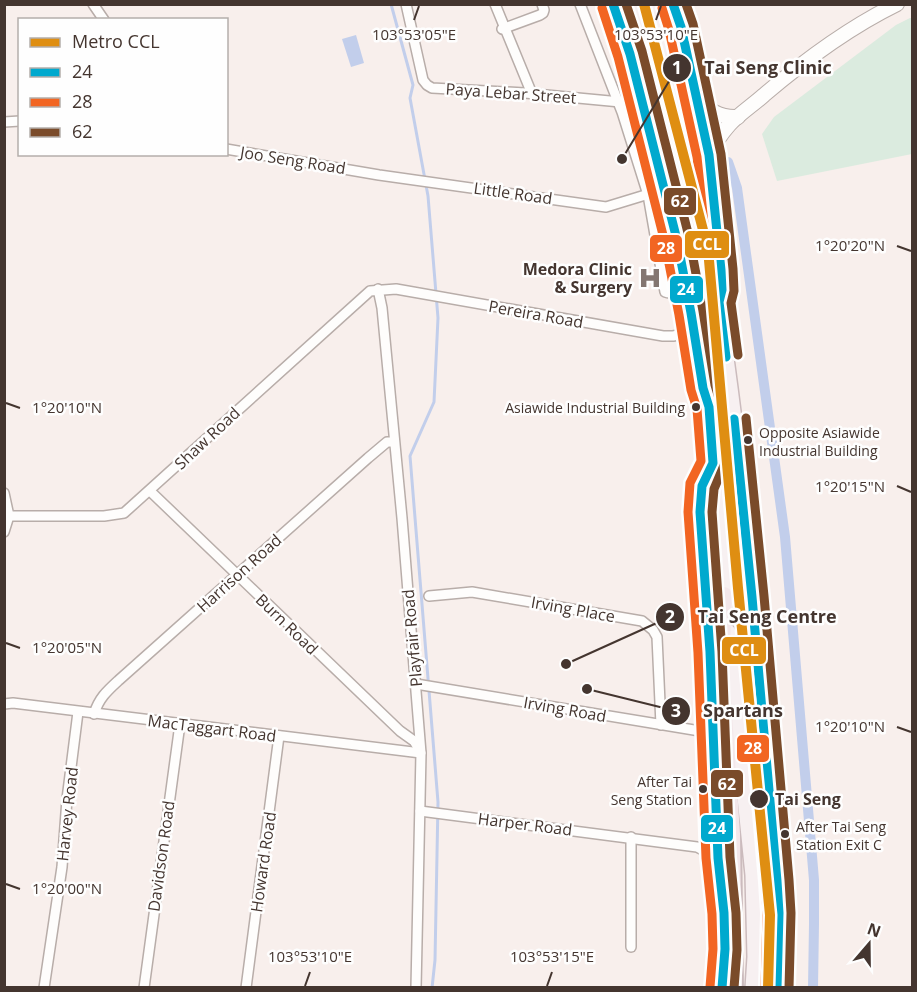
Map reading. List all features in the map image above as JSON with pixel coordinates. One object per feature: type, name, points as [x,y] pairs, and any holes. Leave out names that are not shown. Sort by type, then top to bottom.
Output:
[{"type":"highway","points":[[724,595],[721,669],[732,827],[734,987]]},
{"type":"main road","points":[[613,4],[630,54],[678,240],[703,388],[709,408]]},
{"type":"main road","points":[[633,4],[690,196],[714,363],[709,408],[724,595],[753,875],[755,957],[753,987]]},
{"type":"main road","points":[[648,4],[664,53],[686,136],[719,302],[736,437],[777,881],[779,913],[777,987]]},
{"type":"main road","points":[[673,4],[681,27],[708,155],[721,270],[722,290],[719,302]]},
{"type":"main road","points":[[708,155],[730,123],[784,78],[829,44],[897,4]]},
{"type":"main road","points":[[696,96],[713,112],[728,118],[738,117]]},
{"type":"main road","points":[[713,463],[702,486],[700,512],[710,652],[718,858],[724,913],[725,949],[722,987]]},
{"type":"street","points":[[93,4],[103,18]]},
{"type":"street","name":"Paya Lebar Street","points":[[405,4],[423,80],[432,88],[532,94],[631,104],[643,102]]},
{"type":"street","points":[[495,4],[502,29],[532,94]]},
{"type":"street","points":[[502,29],[540,15],[544,10],[542,4]]},
{"type":"street","points":[[580,4],[618,102],[648,195],[666,292],[670,294],[685,286]]},
{"type":"street","name":"Joo Seng Road","points":[[228,149],[360,171]]},
{"type":"street","name":"Little Road","points":[[360,171],[606,207],[665,189]]},
{"type":"street","name":"Pereira Road","points":[[378,289],[396,289],[663,336],[694,332]]},
{"type":"street","name":"Playfair Road","points":[[378,289],[382,308],[420,685],[421,753],[416,987]]},
{"type":"street","name":"Shaw Road","points":[[9,516],[104,516],[124,513],[362,297],[378,289]]},
{"type":"street","name":"Harrison Road","points":[[94,714],[104,694],[368,458],[387,442],[394,442]]},
{"type":"street","name":"Burn Road","points":[[150,491],[400,731],[414,741],[421,753]]},
{"type":"street","points":[[4,493],[9,516],[4,532]]},
{"type":"street","name":"Irving Place","points":[[429,596],[472,592],[642,621],[653,630],[657,637],[661,724]]},
{"type":"street","name":"Irving Road","points":[[420,685],[700,731],[713,723]]},
{"type":"street","name":"MacTaggart Road","points":[[4,704],[13,703],[421,753]]},
{"type":"street","name":"Harvey Road","points":[[44,987],[62,867],[78,712]]},
{"type":"street","name":"Davidson Road","points":[[144,987],[180,724]]},
{"type":"street","points":[[400,731],[405,743],[405,751]]},
{"type":"street","name":"Howard Road","points":[[246,987],[279,736]]},
{"type":"street","name":"Harper Road","points":[[420,811],[697,847],[718,858]]},
{"type":"street","points":[[631,837],[631,947]]},
{"type":"green space","points":[[912,18],[912,154],[777,181],[762,134],[774,117],[896,25]]},
{"type":"water","points":[[356,35],[364,63],[351,67],[342,39]]},
{"type":"waterway","points":[[391,4],[413,85],[410,98],[428,196],[438,318],[434,402],[410,456],[438,802],[435,960],[432,988]]},
{"type":"waterway","points":[[728,162],[737,188],[785,537],[814,880],[813,988]]},
{"type":"metro line","name":"CCL","points":[[644,4],[708,249],[770,915],[768,988]]},
{"type":"transit line","name":"24","points":[[613,4],[630,54],[677,240],[703,388],[709,407],[713,463],[702,486],[700,512],[710,652],[718,858],[724,913],[725,949],[722,988]]},
{"type":"transit line","name":"62","points":[[626,4],[642,51],[689,237],[715,385],[721,405],[725,463],[714,489],[712,512],[722,652],[730,857],[736,913],[737,950],[734,988]]},
{"type":"transit line","name":"24","points":[[673,4],[681,27],[709,155],[721,270],[722,290],[719,302],[726,357]]},
{"type":"transit line","name":"62","points":[[686,4],[693,24],[721,154],[733,269],[734,291],[731,303],[738,355]]},
{"type":"transit line","name":"28","points":[[602,8],[618,57],[665,243],[691,390],[697,409],[701,461],[690,483],[688,512],[698,653],[706,858],[712,914],[713,949],[710,987]]},
{"type":"transit line","name":"28","points":[[662,8],[697,157],[709,271],[710,289],[707,302],[714,359]]},
{"type":"transit line","name":"62","points":[[746,418],[789,880],[791,913],[789,988]]},
{"type":"transit line","name":"24","points":[[734,419],[777,881],[779,913],[777,988]]},
{"type":"transit line","name":"28","points":[[722,420],[765,882],[767,913],[765,988]]},
{"type":"place","name":"Tai Seng Clinic","points":[[622,159]]},
{"type":"place","name":"Medora Clinic & Surgery","points":[[650,278]]},
{"type":"place","name":"Asiawide Industrial Building","points":[[696,407]]},
{"type":"place","name":"Opposite Asiawide Industrial Building","points":[[748,440]]},
{"type":"place","name":"Tai Seng Centre","points":[[566,664]]},
{"type":"place","name":"Spartans","points":[[587,689]]},
{"type":"place","name":"After Tai Seng Station","points":[[703,789]]},
{"type":"place","name":"Tai Seng","points":[[759,799]]},
{"type":"place","name":"After Tai Seng Station Exit C","points":[[785,834]]}]
